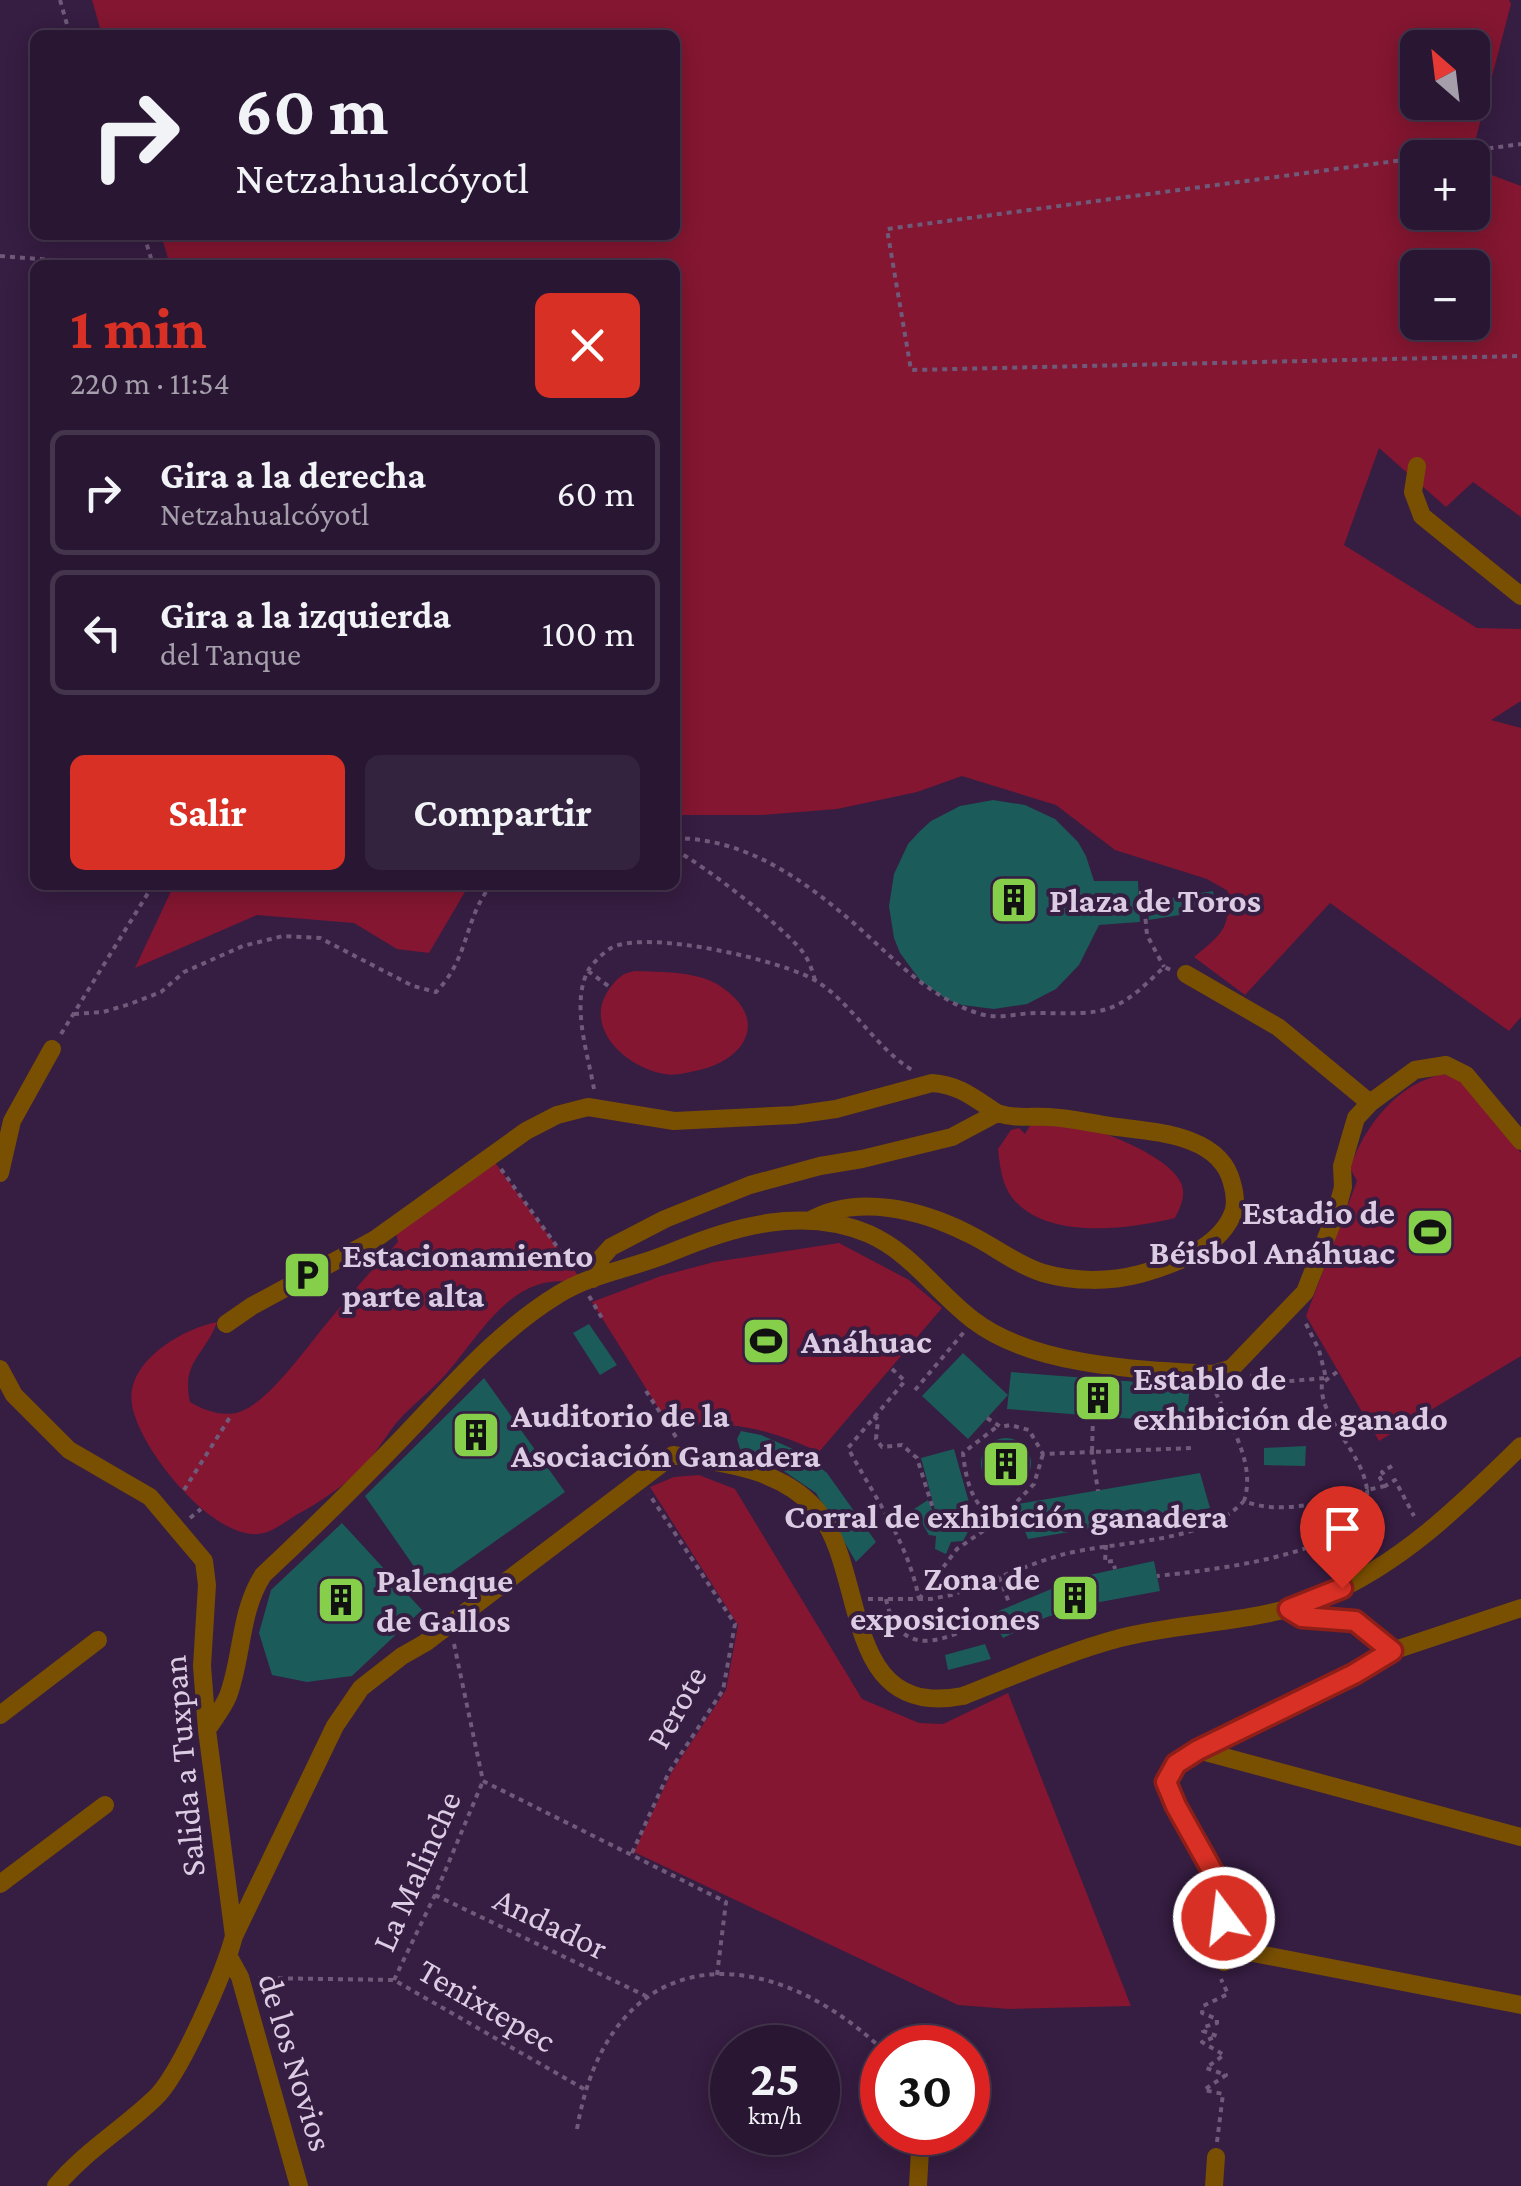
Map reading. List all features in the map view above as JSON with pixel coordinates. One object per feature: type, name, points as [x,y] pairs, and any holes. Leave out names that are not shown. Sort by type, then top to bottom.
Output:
[{"type":"street","points":[[1418,466],[1413,492],[1422,516],[1521,596]]},
{"type":"street","points":[[1186,974],[1278,1028],[1370,1103]]},
{"type":"street","points":[[0,1173],[12,1120],[52,1049]]},
{"type":"street","points":[[207,1730],[228,1697],[245,1616],[264,1575],[513,1325],[588,1280],[655,1260],[718,1233],[774,1221],[809,1221],[854,1228],[903,1253],[973,1321],[1006,1342],[1040,1354],[1213,1374],[1232,1368],[1306,1292],[1341,1195],[1342,1166],[1356,1118],[1370,1103],[1415,1070],[1446,1065],[1466,1075],[1521,1141]]},
{"type":"street","points":[[226,1324],[374,1240],[526,1130],[557,1115],[588,1107],[674,1121],[794,1115],[836,1110],[932,1083],[947,1084],[970,1092],[997,1113],[1025,1119],[1070,1119],[1184,1139],[1221,1160],[1234,1195],[1232,1216],[1212,1240],[1177,1261],[1106,1280],[1070,1280],[1047,1274],[969,1234],[905,1211],[834,1208],[809,1221]]},
{"type":"street","points":[[588,1280],[611,1248],[705,1202],[797,1172],[952,1137],[997,1113]]},
{"type":"street","name":"Salida a Tuxpan","points":[[0,1368],[14,1395],[69,1450],[150,1496],[204,1561],[202,1666],[207,1730],[234,1936],[229,1958],[190,2042],[159,2095],[78,2160],[56,2186]]},
{"type":"street","points":[[234,1936],[335,1726],[362,1688],[673,1455],[747,1468],[784,1484],[815,1508],[840,1551],[861,1634],[876,1666],[884,1677],[908,1692],[937,1701],[962,1696],[1121,1638],[1289,1609],[1361,1578],[1397,1555],[1521,1446]]},
{"type":"street","points":[[1521,1608],[1392,1651],[1354,1674],[1198,1750],[1176,1764],[1166,1782],[1222,1888],[1226,1955],[1521,2004]]},
{"type":"street","points":[[1289,1609],[1302,1617],[1355,1621],[1392,1651]]},
{"type":"street","points":[[0,1715],[98,1640]]},
{"type":"street","points":[[1198,1750],[1521,1838]]},
{"type":"street","points":[[0,1884],[105,1804]]},
{"type":"street","name":"de los Novios","points":[[229,1958],[240,1977],[299,2186]]},
{"type":"street","points":[[918,2186],[920,2155]]},
{"type":"street","points":[[1214,2186],[1216,2157]]},
{"type":"path","points":[[60,0],[69,30]]},
{"type":"path","points":[[1490,148],[1521,144]]},
{"type":"path","points":[[1400,160],[887,228],[911,370],[1521,356]]},
{"type":"path","points":[[0,256],[52,260]]},
{"type":"path","points":[[680,839],[724,845],[774,864],[805,884],[921,984],[980,1014],[994,1017],[1037,1012],[1104,1012],[1140,990],[1164,967]]},
{"type":"path","points":[[680,854],[736,894],[800,949],[815,980]]},
{"type":"path","points":[[52,1049],[150,890]]},
{"type":"path","points":[[74,1014],[103,1012],[130,1004],[160,992],[184,972],[244,946],[283,936],[320,938],[413,986],[436,992],[457,967],[476,910],[488,890]]},
{"type":"path","points":[[1139,893],[1143,893],[1148,935],[1164,967],[1186,974]]},
{"type":"path","points":[[598,1108],[580,1019],[588,971],[611,948],[628,943],[694,947],[756,958],[815,980],[895,1060],[932,1083]]},
{"type":"path","points":[[588,971],[611,988]]},
{"type":"path","points":[[492,1157],[588,1280]]},
{"type":"path","points":[[1157,1576],[1224,1569],[1322,1542],[1355,1522],[1368,1498],[1367,1490],[1353,1450],[1321,1393],[1326,1378],[1319,1350],[1303,1324],[1306,1316]]},
{"type":"path","points":[[915,1390],[973,1321]]},
{"type":"path","points":[[1232,1368],[1261,1381],[1326,1378],[1338,1372]]},
{"type":"path","points":[[892,1369],[905,1381],[848,1448],[899,1535],[914,1574],[918,1600]]},
{"type":"path","points":[[862,1600],[918,1600],[950,1595],[1050,1558],[1154,1539],[1232,1513],[1244,1501],[1248,1471],[1213,1374]]},
{"type":"path","points":[[646,1391],[679,1445]]},
{"type":"path","points":[[184,1490],[232,1414]]},
{"type":"path","points":[[874,1416],[878,1420],[879,1444],[902,1445],[914,1454],[935,1515],[964,1510],[982,1533]]},
{"type":"path","points":[[1093,1416],[1092,1452],[1098,1491]]},
{"type":"path","points":[[918,1600],[957,1549],[1000,1520],[1034,1484],[1043,1454],[1029,1430],[998,1425],[987,1418]]},
{"type":"path","points":[[998,1425],[964,1453],[966,1472],[979,1508],[1006,1524],[1022,1523]]},
{"type":"path","points":[[1043,1454],[1193,1448]]},
{"type":"path","points":[[1385,1486],[1380,1478],[1385,1476],[1382,1472],[1392,1466]]},
{"type":"path","points":[[1244,1501],[1290,1508],[1385,1486],[1395,1480],[1414,1516]]},
{"type":"path","name":"Perote","points":[[632,1853],[669,1772],[723,1690],[734,1624],[643,1485]]},
{"type":"path","points":[[1106,1545],[1105,1562],[1114,1561],[1114,1569]]},
{"type":"path","points":[[998,1577],[1010,1605]]},
{"type":"path","points":[[886,1599],[895,1625],[906,1636],[918,1640],[940,1640],[987,1618],[992,1628],[996,1626]]},
{"type":"path","points":[[449,1625],[483,1782],[726,1902],[717,1975]]},
{"type":"path","name":"La Malinche","points":[[394,1980],[483,1782]]},
{"type":"path","name":"Andador","points":[[435,1895],[646,1996]]},
{"type":"path","points":[[1216,2157],[1224,2094],[1204,2090],[1226,2075],[1206,2068],[1224,2054],[1202,2042],[1217,2036],[1203,2031],[1217,2023],[1217,2019],[1202,2013],[1203,2006],[1228,1994],[1220,1984],[1226,1955]]},
{"type":"path","points":[[577,2128],[584,2089],[599,2051],[646,1996],[671,1982],[717,1975],[786,1984],[860,2029]]},
{"type":"path","name":"Tenixtepec","points":[[240,1977],[394,1980],[584,2089]]},
{"type":"shaded area","points":[[92,0],[1509,0],[1490,84],[1490,30],[1400,30],[1400,120],[1481,120],[1475,140],[1400,140],[1400,230],[1490,230],[1490,174],[1521,186],[1521,517],[1473,482],[1446,507],[1379,448],[1344,545],[1477,628],[1521,629],[1521,701],[1491,720],[1521,728],[1521,1017],[1509,1031],[1330,903],[1245,995],[1194,957],[1223,929],[1228,914],[1228,891],[1207,879],[1115,850],[1056,805],[962,776],[917,792],[837,809],[762,815],[680,815],[680,260],[168,260],[162,240],[680,240],[680,30],[101,30]]},
{"type":"shaded area","points":[[172,890],[466,890],[429,953],[397,949],[354,923],[257,915],[135,968]]},
{"type":"shaded area","points":[[634,971],[692,975],[723,988],[746,1014],[748,1027],[738,1050],[712,1066],[688,1073],[672,1075],[636,1064],[612,1043],[601,1017],[602,1003],[610,988]]},
{"type":"shaded area","name":"Estadio de Béisbol Anáhuac","points":[[1443,1074],[1468,1084],[1521,1153],[1521,1356],[1379,1441],[1306,1316],[1357,1181],[1350,1168],[1364,1137],[1397,1097],[1426,1079]]},
{"type":"shaded area","points":[[1031,1124],[1089,1129],[1119,1139],[1163,1163],[1182,1186],[1175,1218],[1091,1228],[1048,1222],[1030,1213],[1007,1190],[998,1149],[1011,1130],[1019,1128],[1025,1134]]},
{"type":"shaded area","points":[[491,1157],[582,1281],[542,1283],[510,1300],[440,1380],[397,1422],[363,1467],[327,1496],[279,1526],[258,1534],[219,1522],[180,1487],[148,1444],[132,1405],[137,1375],[173,1340],[217,1322],[191,1368],[190,1402],[222,1414],[253,1405],[288,1372],[398,1242],[396,1233]]},
{"type":"shaded area","name":"Anáhuac","points":[[839,1243],[909,1280],[942,1308],[819,1452],[784,1437],[729,1425],[672,1430],[592,1302],[661,1276],[714,1262]]},
{"type":"shaded area","points":[[699,1475],[735,1489],[862,1699],[919,1723],[943,1724],[1008,1693],[1131,2006],[1009,2009],[958,2005],[634,1852],[671,1773],[726,1690],[738,1625],[650,1487],[674,1477]]},
{"type":"building","name":"Plaza de Toros","points":[[993,800],[1025,805],[1055,819],[1078,842],[1094,881],[1138,881],[1140,922],[1099,925],[1079,965],[1056,989],[1027,1004],[994,1009],[946,999],[920,980],[900,953],[889,906],[894,874],[908,844],[919,832],[960,806]]},
{"type":"building","points":[[1213,891],[1216,909],[1149,920],[1147,902]]},
{"type":"building","points":[[589,1324],[617,1365],[600,1375],[573,1333]]},
{"type":"building","points":[[963,1353],[1008,1395],[968,1439],[922,1396]]},
{"type":"building","name":"Establo de exhibición de ganado","points":[[1011,1372],[1190,1386],[1186,1423],[1007,1409]]},
{"type":"building","name":"Auditorio de la Asociación Ganadera","points":[[484,1378],[565,1492],[429,1588],[365,1496]]},
{"type":"building","name":"Zona de exposiciones","points":[[741,1431],[800,1452],[827,1473],[876,1542],[856,1562],[816,1493],[769,1461],[740,1449],[737,1439]]},
{"type":"building","name":"Corral de exhibición ganadera","points":[[1006,1438],[1024,1445],[1031,1463],[1024,1481],[1006,1488],[988,1481],[981,1463],[988,1445]]},
{"type":"building","points":[[1306,1446],[1305,1466],[1264,1465],[1264,1448]]},
{"type":"building","points":[[954,1449],[970,1506],[936,1514],[921,1458]]},
{"type":"building","name":"Establo de exhibición de ganado","points":[[1200,1473],[1210,1508],[1028,1539],[1022,1523],[1018,1504]]},
{"type":"building","points":[[928,1500],[938,1524],[943,1514],[959,1511],[970,1528],[963,1541],[951,1542],[946,1554],[935,1549],[936,1536],[929,1535],[914,1509]]},
{"type":"building","name":"Palenque de Gallos","points":[[342,1523],[422,1610],[352,1676],[307,1682],[272,1675],[259,1633],[271,1590]]},
{"type":"building","name":"Zona de exposiciones","points":[[1154,1561],[1160,1591],[1089,1604],[1047,1617],[1003,1638],[989,1615],[1080,1577]]},
{"type":"building","points":[[985,1644],[991,1659],[948,1670],[945,1655]]},
{"type":"place","name":"Plaza de Toros","points":[[1014,900]]},
{"type":"place","name":"Estadio de Béisbol Anáhuac","points":[[1430,1232]]},
{"type":"place","name":"Estacionamiento parte alta","points":[[307,1275]]},
{"type":"place","name":"Anáhuac","points":[[766,1341]]},
{"type":"place","name":"Establo de exhibición de ganado","points":[[1098,1398]]},
{"type":"place","name":"Auditorio de la Asociación Ganadera","points":[[476,1435]]},
{"type":"place","name":"Corral de exhibición ganadera","points":[[1006,1464]]},
{"type":"place","name":"Zona de exposiciones","points":[[1075,1598]]},
{"type":"place","name":"Palenque de Gallos","points":[[341,1600]]},
{"type":"route","points":[[1224,1918],[1222,1888],[1166,1782],[1176,1764],[1198,1750],[1354,1674],[1392,1651],[1355,1621],[1302,1617],[1289,1609],[1342,1588]]}]
